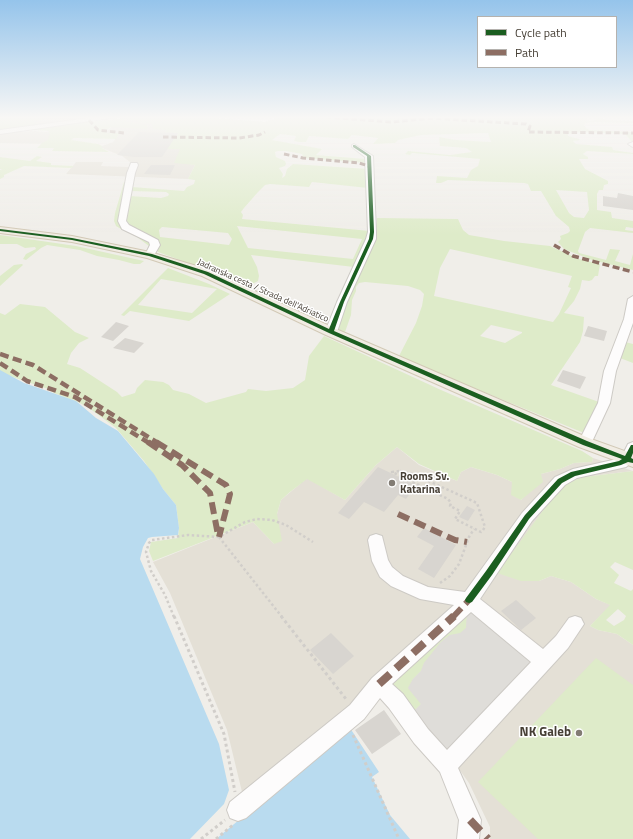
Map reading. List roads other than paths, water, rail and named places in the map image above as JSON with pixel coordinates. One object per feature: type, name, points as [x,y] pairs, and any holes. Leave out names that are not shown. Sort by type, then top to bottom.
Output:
[{"type":"main road","name":"Jadranska cesta / Strada dell'Adriatico","points":[[0,230],[72,239],[150,255],[206,273],[331,332],[585,443],[631,456]]},
{"type":"street","name":"Jadranska cesta / Strada dell'Adriatico","points":[[331,332],[342,302],[371,239],[369,156]]},
{"type":"street","points":[[134,165],[131,173],[122,221],[125,227],[153,240],[155,245],[150,255]]},
{"type":"street","points":[[585,443],[604,403],[610,371],[629,319],[633,299]]},
{"type":"street","name":"Jadranska cesta / Strada dell'Adriatico","points":[[239,815],[354,720],[379,684],[450,620],[469,600],[527,517],[560,481],[573,474],[613,465],[631,456]]},
{"type":"street","points":[[376,540],[380,561],[386,572],[397,580],[426,594],[469,600],[544,661]]},
{"type":"street","points":[[447,765],[544,661],[575,624]]},
{"type":"street","points":[[379,684],[396,701],[421,736],[447,765],[470,820],[468,839]]},
{"type":"water","points":[[0,370],[24,383],[76,401],[96,418],[118,431],[154,474],[163,489],[176,505],[179,528],[178,535],[148,538],[143,547],[140,559],[219,744],[229,790],[224,804],[190,839],[0,839]]},
{"type":"water","points":[[350,728],[379,772],[372,777],[390,815],[410,839],[216,839]]},
{"type":"place","name":"Rooms Sv. Katarina","points":[[392,483]]},
{"type":"place","name":"NK Galeb","points":[[579,733]]}]
